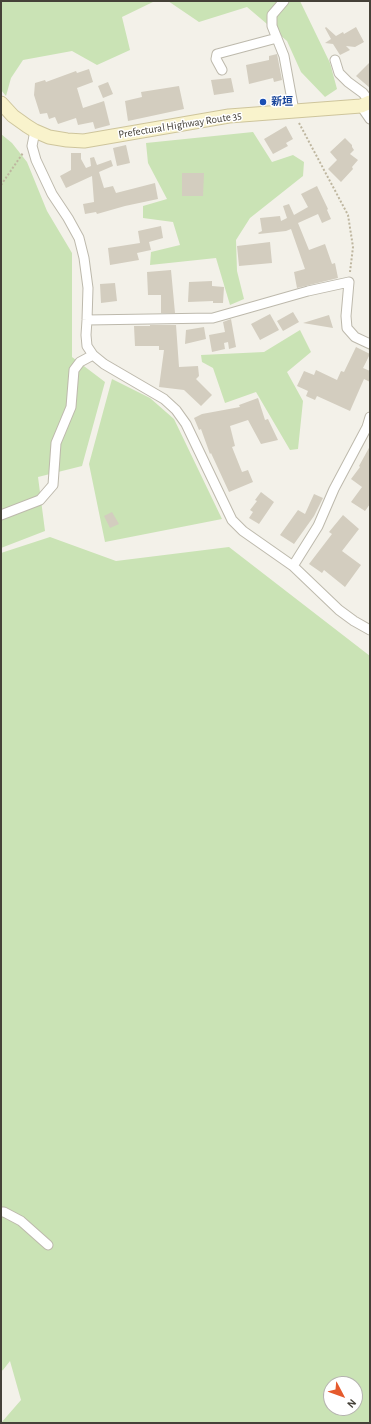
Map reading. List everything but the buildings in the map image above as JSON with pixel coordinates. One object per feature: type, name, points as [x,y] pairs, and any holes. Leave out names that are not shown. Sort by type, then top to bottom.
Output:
[{"type":"main road","name":"Prefectural Highway Route 35","points":[[1,103],[13,116],[35,131],[49,137],[84,141],[229,116],[295,115],[367,103]]},
{"type":"street","points":[[284,1],[272,15],[272,26],[284,56],[295,115]]},
{"type":"street","points":[[222,70],[216,59],[217,54],[277,38]]},
{"type":"street","points":[[335,60],[339,73],[363,93],[367,103],[370,119]]},
{"type":"street","points":[[35,131],[32,146],[36,160],[52,194],[79,238],[84,258],[88,288],[87,346],[93,355],[104,364],[164,399],[176,410],[186,424],[232,520],[243,531],[293,566],[339,610],[370,630]]},
{"type":"street","points":[[87,320],[213,318],[308,291],[349,282],[346,316],[347,328],[355,337],[370,344]]},
{"type":"street","points":[[1,515],[40,500],[53,485],[56,443],[71,407],[74,370],[80,362],[93,355]]},
{"type":"street","points":[[293,566],[318,526],[334,489],[367,427],[370,417]]},
{"type":"street","points":[[1,1212],[4,1212],[21,1221],[48,1245]]},
{"type":"path","points":[[295,115],[348,215],[353,247],[349,282]]},
{"type":"path","points":[[1,184],[24,153],[32,146]]},
{"type":"green space","points":[[1,1],[155,1],[122,17],[130,50],[97,65],[72,51],[23,60],[11,78],[6,96],[1,90]]},
{"type":"green space","points":[[168,1],[300,1],[330,63],[337,89],[325,97],[301,72],[287,41],[247,7],[199,22]]},
{"type":"green space","points":[[253,132],[272,162],[293,155],[304,162],[303,176],[250,218],[236,240],[237,271],[244,299],[230,305],[216,258],[150,265],[151,252],[180,245],[173,222],[143,218],[143,206],[167,199],[148,163],[146,143]]},
{"type":"green space","points":[[1,134],[12,143],[27,162],[47,211],[72,253],[72,357],[105,382],[82,466],[38,477],[45,531],[1,548]]},
{"type":"green space","points":[[300,330],[311,352],[287,372],[303,401],[298,449],[290,450],[256,392],[225,403],[213,368],[202,362],[201,355],[264,352]]},
{"type":"green space","points":[[112,379],[150,398],[174,419],[222,519],[105,542],[89,464]]},
{"type":"green space","points":[[50,537],[116,561],[229,547],[370,656],[370,1423],[1,1423],[21,1400],[10,1361],[1,1371],[1,553]]},
{"type":"place","name":"新垣","points":[[263,102]]}]
